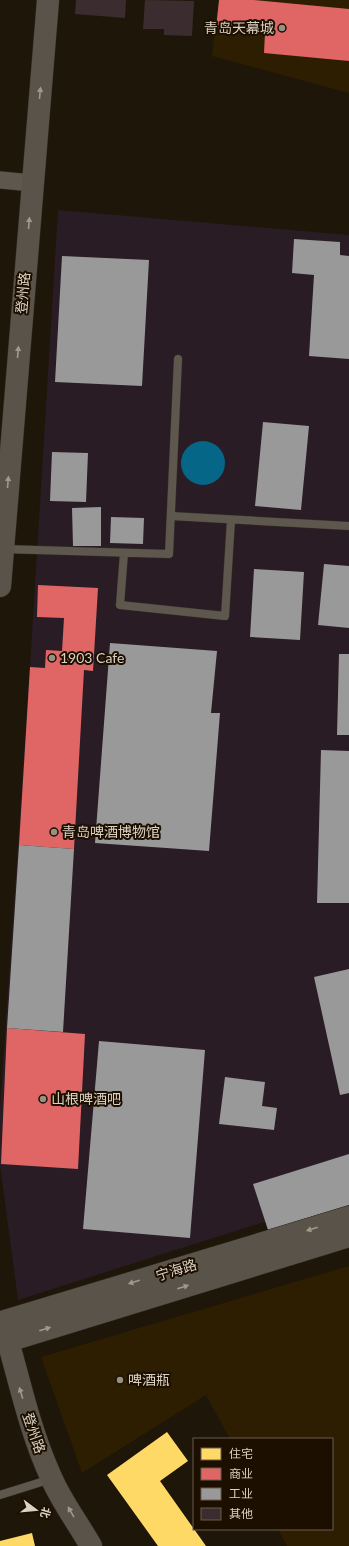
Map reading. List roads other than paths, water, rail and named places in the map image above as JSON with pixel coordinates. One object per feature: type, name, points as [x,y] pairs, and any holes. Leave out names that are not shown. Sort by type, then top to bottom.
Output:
[{"type":"main road","name":"登州路","points":[[0,586],[1,549],[48,0]]},
{"type":"main road","name":"宁海路","points":[[3,1325],[349,1217]]},
{"type":"main road","name":"宁海路","points":[[3,1325],[349,1236]]},
{"type":"main road","name":"登州路","points":[[3,1325],[34,1434],[52,1479],[91,1546]]},
{"type":"street","points":[[0,180],[32,183]]},
{"type":"lane","points":[[1,549],[169,554],[178,359]]},
{"type":"lane","points":[[171,516],[349,526]]},
{"type":"lane","points":[[124,552],[120,605],[225,616],[231,520]]},
{"type":"lane","points":[[0,1495],[52,1479]]},
{"type":"water","points":[[203,441],[215,445],[221,451],[225,463],[221,475],[215,481],[203,485],[191,481],[185,475],[181,463],[185,451],[191,445]]},
{"type":"place","name":"青岛天幕城","points":[[282,28]]},
{"type":"place","name":"1903 Cafe","points":[[52,658]]},
{"type":"place","name":"青岛啤酒博物馆","points":[[54,832]]},
{"type":"place","name":"山根啤酒吧","points":[[43,1099]]},
{"type":"place","name":"啤酒瓶","points":[[120,1380]]}]
